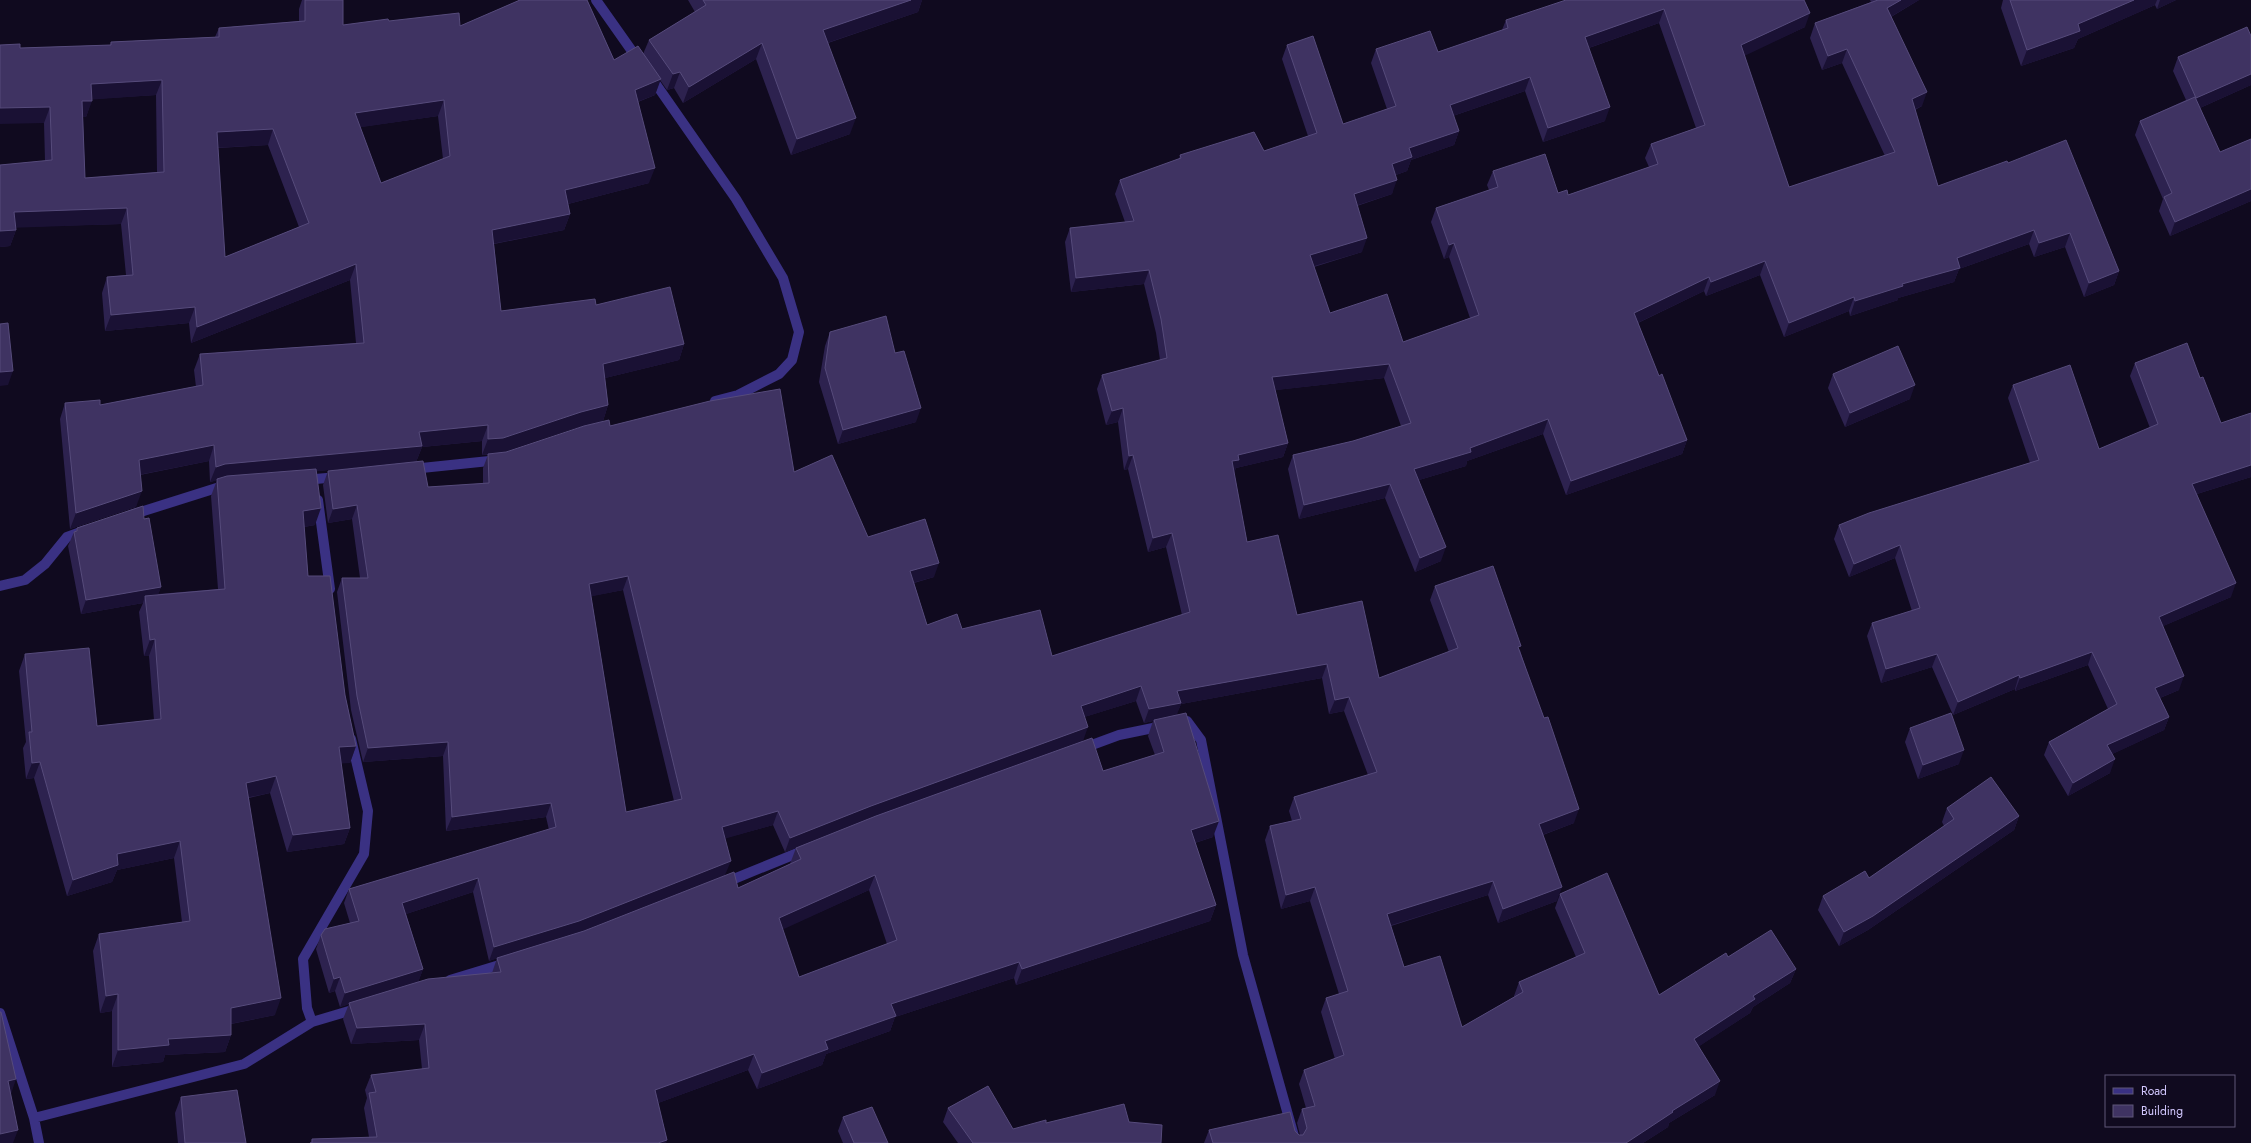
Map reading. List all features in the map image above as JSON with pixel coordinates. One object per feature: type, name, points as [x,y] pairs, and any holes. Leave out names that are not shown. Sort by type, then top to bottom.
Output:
[{"type":"street","points":[[596,0],[736,198],[783,278],[799,332],[792,360],[779,374],[738,395],[703,404]]},
{"type":"street","points":[[400,470],[506,457]]},
{"type":"street","points":[[294,480],[346,476]]},
{"type":"street","points":[[316,479],[331,603]]},
{"type":"street","points":[[122,517],[220,486],[235,484]]},
{"type":"street","points":[[0,586],[25,580],[45,564],[67,537],[93,527]]},
{"type":"street","points":[[1068,754],[1119,735],[1188,721],[1201,740],[1243,955],[1296,1143]]},
{"type":"street","points":[[312,1022],[308,1008],[303,959],[364,854],[368,811],[348,726]]},
{"type":"street","points":[[715,886],[817,846]]},
{"type":"street","points":[[440,983],[516,960]]},
{"type":"street","points":[[34,1118],[244,1064],[312,1022],[372,1003]]},
{"type":"street","points":[[0,1013],[34,1118],[39,1143]]},
{"type":"building","points":[[305,0],[343,0],[343,25],[388,19],[389,21],[459,13],[460,26],[520,0],[587,0],[614,60],[638,46],[661,79],[635,90],[655,168],[565,190],[570,214],[492,230],[501,311],[595,299],[596,305],[670,287],[684,344],[603,364],[608,405],[581,412],[503,438],[488,439],[488,425],[419,432],[422,446],[225,464],[216,467],[214,445],[139,460],[142,491],[76,513],[65,403],[100,400],[100,405],[203,385],[200,354],[364,343],[356,264],[197,327],[195,307],[111,315],[107,277],[133,275],[127,208],[14,212],[16,230],[0,231],[0,165],[52,160],[50,107],[0,108],[0,45],[20,44],[20,48],[111,45],[111,42],[219,37],[219,28],[305,21]],"holes":[[[162,80],[164,172],[85,178],[82,101],[92,101],[91,84]],[[444,100],[450,156],[381,183],[355,113]],[[273,129],[309,223],[225,257],[217,132]]]},
{"type":"building","points":[[703,0],[911,0],[823,30],[856,118],[797,139],[762,43],[689,87],[680,72],[673,74],[649,40],[706,5]]},
{"type":"building","points":[[1566,0],[1804,0],[1810,13],[1741,45],[1789,187],[1895,152],[1847,49],[1828,56],[1815,23],[1878,0],[1901,0],[1887,8],[1927,92],[1912,99],[1938,186],[2007,161],[2008,163],[2066,140],[2119,271],[2089,283],[2070,233],[2039,243],[2034,230],[1957,258],[1960,268],[1902,284],[1903,286],[1855,301],[1854,297],[1789,323],[1765,261],[1711,282],[1709,277],[1634,313],[1659,376],[1662,374],[1687,440],[1571,481],[1548,419],[1470,448],[1471,452],[1414,469],[1446,547],[1420,558],[1390,484],[1304,505],[1293,455],[1353,441],[1411,423],[1389,364],[1272,377],[1288,443],[1238,455],[1239,460],[1232,461],[1247,542],[1278,535],[1297,615],[1362,601],[1379,678],[1458,648],[1435,586],[1493,566],[1521,646],[1518,647],[1544,718],[1548,717],[1579,809],[1539,824],[1562,887],[1503,909],[1493,881],[1387,914],[1404,967],[1440,956],[1462,1027],[1523,992],[1519,982],[1585,953],[1560,894],[1607,873],[1659,995],[1726,953],[1728,957],[1771,930],[1796,969],[1753,996],[1755,999],[1694,1039],[1720,1081],[1672,1111],[1673,1112],[1626,1143],[1213,1143],[1209,1130],[1290,1112],[1295,1131],[1299,1135],[1303,1135],[1307,1128],[1302,1109],[1315,1106],[1304,1070],[1344,1055],[1326,998],[1348,991],[1315,887],[1286,895],[1270,826],[1301,819],[1294,797],[1377,772],[1349,697],[1335,700],[1327,664],[1177,691],[1181,703],[1149,709],[1141,686],[1081,706],[1088,727],[871,806],[790,838],[778,811],[722,827],[731,861],[579,921],[494,947],[478,878],[402,903],[423,969],[345,993],[340,977],[334,979],[321,935],[325,929],[359,921],[349,889],[556,827],[551,803],[452,817],[448,742],[368,748],[357,696],[342,578],[368,578],[357,505],[333,509],[328,471],[423,461],[428,487],[489,483],[488,454],[506,452],[584,426],[609,420],[610,426],[710,401],[780,389],[794,472],[832,455],[868,537],[925,519],[939,563],[910,571],[927,625],[957,614],[962,629],[1040,610],[1052,656],[1190,612],[1172,533],[1153,538],[1133,455],[1129,456],[1123,408],[1112,411],[1102,375],[1167,358],[1161,319],[1149,270],[1076,278],[1070,228],[1134,221],[1120,180],[1181,158],[1180,155],[1254,132],[1264,151],[1317,133],[1287,45],[1313,36],[1343,124],[1396,106],[1376,49],[1430,31],[1438,52],[1508,28],[1506,20]],"holes":[[[1664,9],[1705,125],[1651,144],[1658,164],[1568,195],[1567,190],[1558,193],[1545,154],[1493,171],[1498,187],[1436,208],[1449,245],[1454,243],[1479,315],[1403,342],[1387,294],[1330,313],[1310,255],[1367,238],[1354,194],[1397,180],[1392,164],[1412,157],[1409,148],[1459,131],[1450,105],[1530,77],[1548,128],[1610,107],[1585,37]],[[628,576],[682,799],[626,812],[589,584]]]},
{"type":"building","points":[[2010,0],[2134,0],[2078,24],[2080,31],[2027,50]]},
{"type":"building","points":[[2247,27],[2251,36],[2251,74],[2196,98],[2178,57]]},
{"type":"building","points":[[2195,97],[2220,152],[2251,139],[2251,189],[2175,222],[2164,197],[2172,193],[2140,121]]},
{"type":"building","points":[[886,316],[895,353],[904,351],[921,408],[843,430],[825,368],[830,332]]},
{"type":"building","points":[[8,323],[13,371],[0,372],[0,324]]},
{"type":"building","points":[[2187,343],[2200,378],[2203,377],[2221,423],[2251,413],[2251,465],[2192,484],[2236,583],[2159,617],[2184,676],[2155,688],[2169,717],[2107,745],[2115,759],[2073,783],[2049,742],[2117,704],[2092,652],[2020,678],[2019,675],[1958,702],[1937,654],[1886,669],[1872,623],[1920,608],[1900,545],[1854,564],[1839,525],[1869,513],[2039,460],[2013,385],[2070,365],[2099,449],[2158,424],[2135,363]]},
{"type":"building","points":[[1898,346],[1915,385],[1850,413],[1833,374]]},
{"type":"building","points":[[316,469],[321,508],[303,511],[308,576],[330,576],[345,695],[356,746],[339,747],[350,828],[293,835],[276,776],[246,783],[281,998],[231,1008],[231,1035],[168,1039],[169,1045],[118,1050],[118,994],[106,996],[99,934],[190,921],[180,841],[117,854],[118,865],[73,880],[40,762],[32,763],[29,732],[32,732],[25,654],[89,648],[97,726],[161,719],[155,639],[150,640],[145,596],[225,589],[217,479],[227,476]]},
{"type":"building","points":[[143,506],[144,519],[149,518],[161,587],[86,600],[74,532],[77,531],[77,528]]},
{"type":"building","points":[[1186,713],[1219,821],[1191,830],[1216,905],[1022,969],[1019,962],[891,1004],[896,1016],[825,1041],[828,1049],[762,1073],[754,1054],[655,1090],[667,1140],[658,1143],[312,1143],[312,1139],[377,1137],[369,1093],[376,1092],[371,1075],[429,1068],[425,1024],[357,1028],[349,1003],[428,979],[501,972],[497,958],[584,931],[734,872],[738,888],[801,859],[796,848],[876,816],[1092,738],[1103,771],[1164,752],[1154,720]],"holes":[[[875,875],[897,940],[799,977],[779,918]]]},
{"type":"building","points":[[1951,713],[1964,750],[1923,765],[1910,728]]},
{"type":"building","points":[[1991,777],[2019,816],[1873,916],[1844,932],[1823,896],[1865,871],[1869,878],[1954,819],[1947,808]]},
{"type":"building","points":[[0,1012],[16,1079],[8,1081],[18,1130],[0,1134]]},
{"type":"building","points":[[988,1086],[1013,1129],[1046,1120],[1046,1123],[1124,1104],[1129,1122],[1162,1125],[1161,1143],[973,1143],[948,1108]]},
{"type":"building","points":[[237,1090],[246,1143],[185,1143],[181,1097]]},
{"type":"building","points":[[872,1107],[888,1143],[854,1143],[843,1117]]}]
